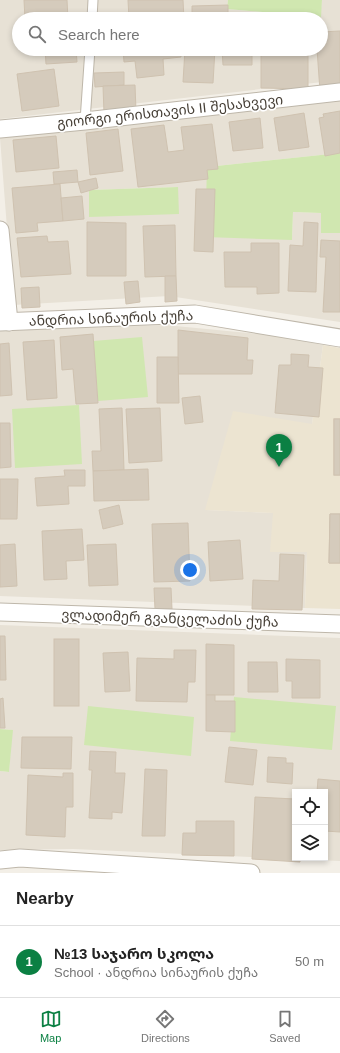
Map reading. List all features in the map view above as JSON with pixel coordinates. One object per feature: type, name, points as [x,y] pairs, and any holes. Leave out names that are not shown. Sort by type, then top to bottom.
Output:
[{"type":"street","name":"გიორგი ერისთავის II შესახვევი","points":[[0,129],[85,121],[340,92]]},
{"type":"street","points":[[0,230],[4,322]]},
{"type":"street","name":"ანდრია სინაურის ქუჩა","points":[[4,322],[195,314],[340,338]]},
{"type":"street","name":"ვლადიმერ გვანცელაძის ქუჩა","points":[[0,612],[340,624]]},
{"type":"street","points":[[0,860],[20,858],[251,873]]},
{"type":"lane","points":[[92,12],[93,0]]},
{"type":"lane","points":[[85,121],[90,56]]},
{"type":"shaded area","points":[[0,0],[228,0],[227,9],[262,12],[12,12],[12,56],[328,56],[328,12],[321,12],[322,0],[340,0],[340,80],[0,119]]},
{"type":"shaded area","points":[[340,98],[340,153],[207,167],[292,240],[293,212],[321,213],[321,232],[340,233],[340,322],[169,296],[13,305],[0,138]],"holes":[[[178,187],[90,217],[89,190]]]},
{"type":"shaded area","points":[[165,325],[280,336],[323,345],[312,424],[206,510],[273,513],[307,552],[305,608],[0,596],[0,331]]},
{"type":"shaded area","points":[[323,345],[340,348],[340,609],[305,608],[307,552],[270,552],[273,513],[205,510],[233,411],[312,424]]},
{"type":"shaded area","points":[[0,625],[340,638],[340,861],[328,860],[328,789],[292,789],[292,859],[73,849],[0,850],[0,771],[9,772],[12,730],[0,729]]},
{"type":"green space","points":[[228,0],[322,0],[321,12],[262,12],[227,9]]},
{"type":"green space","points":[[340,153],[340,233],[321,233],[321,213],[293,212],[292,240],[205,237],[207,167]]},
{"type":"green space","points":[[178,187],[179,214],[89,217],[89,190]]},
{"type":"green space","points":[[142,337],[148,397],[98,401],[93,341]]},
{"type":"green space","points":[[79,405],[82,464],[15,468],[12,409]]},
{"type":"green space","points":[[234,697],[336,706],[332,750],[230,741]]},
{"type":"green space","points":[[88,706],[194,717],[191,756],[84,745]]},
{"type":"green space","points":[[0,729],[13,730],[9,772],[0,771]]},
{"type":"building","points":[[24,0],[67,0],[68,12],[25,12]]},
{"type":"building","points":[[128,0],[183,0],[184,12],[129,12]]},
{"type":"building","points":[[228,5],[228,12],[192,12],[192,6]]},
{"type":"building","points":[[340,31],[340,90],[320,91],[318,56],[328,56],[328,32]]},
{"type":"building","points":[[45,56],[77,56],[77,62],[46,64]]},
{"type":"building","points":[[124,56],[181,57],[163,59],[164,75],[137,78],[135,61],[124,62]]},
{"type":"building","points":[[185,56],[215,56],[213,83],[183,82]]},
{"type":"building","points":[[222,56],[252,56],[252,65],[223,65]]},
{"type":"building","points":[[261,56],[308,56],[308,89],[261,88]]},
{"type":"building","points":[[54,69],[59,106],[22,111],[17,74]]},
{"type":"building","points":[[124,72],[124,85],[95,87],[94,73]]},
{"type":"building","points":[[135,85],[136,111],[104,113],[103,86]]},
{"type":"building","points":[[340,111],[340,153],[325,156],[319,118],[324,117],[323,114]]},
{"type":"building","points":[[304,113],[309,147],[279,151],[274,118]]},
{"type":"building","points":[[260,118],[263,148],[233,151],[229,122]]},
{"type":"building","points":[[212,124],[218,169],[207,170],[208,179],[138,187],[131,129],[164,125],[168,152],[184,150],[181,127]]},
{"type":"building","points":[[118,129],[123,171],[90,175],[86,133]]},
{"type":"building","points":[[56,136],[59,168],[16,172],[13,140]]},
{"type":"building","points":[[77,170],[78,182],[54,184],[53,172]]},
{"type":"building","points":[[96,178],[98,188],[81,193],[78,182]]},
{"type":"building","points":[[60,184],[63,221],[37,223],[38,231],[16,233],[12,188]]},
{"type":"building","points":[[196,189],[215,189],[213,252],[194,251]]},
{"type":"building","points":[[82,196],[84,219],[63,221],[61,198]]},
{"type":"building","points":[[87,222],[126,223],[126,276],[87,276]]},
{"type":"building","points":[[304,222],[318,223],[316,292],[288,291],[290,245],[303,246]]},
{"type":"building","points":[[175,225],[176,276],[145,277],[143,226]]},
{"type":"building","points":[[47,236],[48,242],[68,241],[71,274],[21,277],[17,238]]},
{"type":"building","points":[[321,240],[340,241],[340,312],[323,312],[326,257],[320,257]]},
{"type":"building","points":[[251,243],[279,243],[279,293],[257,294],[257,287],[225,287],[224,252],[251,252]]},
{"type":"building","points":[[165,276],[176,276],[177,301],[165,302]]},
{"type":"building","points":[[138,281],[140,302],[126,304],[124,282]]},
{"type":"building","points":[[39,287],[40,307],[22,308],[21,288]]},
{"type":"building","points":[[178,330],[248,338],[247,360],[253,360],[252,374],[178,374]]},
{"type":"building","points":[[93,334],[98,403],[76,404],[73,369],[62,370],[60,337]]},
{"type":"building","points":[[54,340],[57,398],[27,400],[23,342]]},
{"type":"building","points":[[9,343],[12,395],[0,396],[0,344]]},
{"type":"building","points":[[291,354],[309,355],[308,367],[323,368],[319,417],[275,413],[279,365],[291,365]]},
{"type":"building","points":[[157,357],[178,357],[179,403],[157,403]]},
{"type":"building","points":[[200,396],[203,422],[185,424],[182,398]]},
{"type":"building","points":[[122,408],[124,470],[93,471],[92,451],[101,451],[99,409]]},
{"type":"building","points":[[160,408],[162,461],[129,463],[126,409]]},
{"type":"building","points":[[334,419],[340,419],[340,475],[334,475]]},
{"type":"building","points":[[334,419],[340,419],[340,475],[334,475]]},
{"type":"building","points":[[0,423],[10,423],[11,467],[0,468]]},
{"type":"building","points":[[148,469],[149,500],[94,501],[93,471]]},
{"type":"building","points":[[64,470],[85,470],[85,486],[68,486],[69,504],[37,506],[35,478],[65,476]]},
{"type":"building","points":[[0,479],[18,479],[17,519],[0,519]]},
{"type":"building","points":[[119,505],[123,524],[103,529],[99,510]]},
{"type":"building","points":[[330,514],[340,514],[340,563],[329,563]]},
{"type":"building","points":[[330,514],[340,514],[340,563],[329,563]]},
{"type":"building","points":[[188,523],[190,581],[154,582],[152,524]]},
{"type":"building","points":[[82,529],[84,560],[66,561],[67,579],[44,580],[42,531]]},
{"type":"building","points":[[240,540],[243,579],[210,581],[208,542]]},
{"type":"building","points":[[15,544],[17,586],[0,587],[0,545]]},
{"type":"building","points":[[116,544],[118,585],[89,586],[87,545]]},
{"type":"building","points":[[280,554],[304,555],[302,610],[252,609],[253,580],[279,581]]},
{"type":"building","points":[[154,588],[171,588],[172,609],[155,609]]},
{"type":"building","points":[[0,636],[5,636],[6,680],[0,680]]},
{"type":"building","points":[[54,639],[79,639],[79,706],[54,706]]},
{"type":"building","points":[[206,644],[234,645],[234,695],[206,695]]},
{"type":"building","points":[[174,650],[196,650],[195,682],[188,682],[187,702],[136,701],[137,658],[174,659]]},
{"type":"building","points":[[128,652],[130,691],[105,692],[103,653]]},
{"type":"building","points":[[286,659],[320,660],[320,698],[292,698],[292,681],[286,681]]},
{"type":"building","points":[[248,662],[277,662],[278,692],[248,692]]},
{"type":"building","points":[[206,695],[215,695],[215,701],[235,701],[235,732],[206,731]]},
{"type":"building","points":[[3,698],[5,728],[0,728],[0,699]]},
{"type":"building","points":[[22,737],[72,737],[71,769],[21,768]]},
{"type":"building","points":[[229,747],[257,750],[253,785],[225,782]]},
{"type":"building","points":[[90,751],[116,752],[115,773],[125,773],[122,813],[112,812],[112,819],[89,818],[92,770],[89,770]]},
{"type":"building","points":[[268,757],[286,758],[286,763],[293,763],[292,784],[267,782]]},
{"type":"building","points":[[145,769],[167,770],[165,836],[142,836]]},
{"type":"building","points":[[63,773],[73,773],[73,807],[66,807],[65,837],[26,835],[28,775],[63,777]]},
{"type":"building","points":[[318,779],[340,781],[340,832],[328,831],[328,789],[317,789]]},
{"type":"building","points":[[255,797],[292,799],[292,861],[300,862],[252,859]]},
{"type":"building","points":[[196,821],[234,821],[234,856],[182,855],[183,833],[196,833]]},
{"type":"place","name":"№13 საჯარო სკოლა","points":[[279,467]]}]
